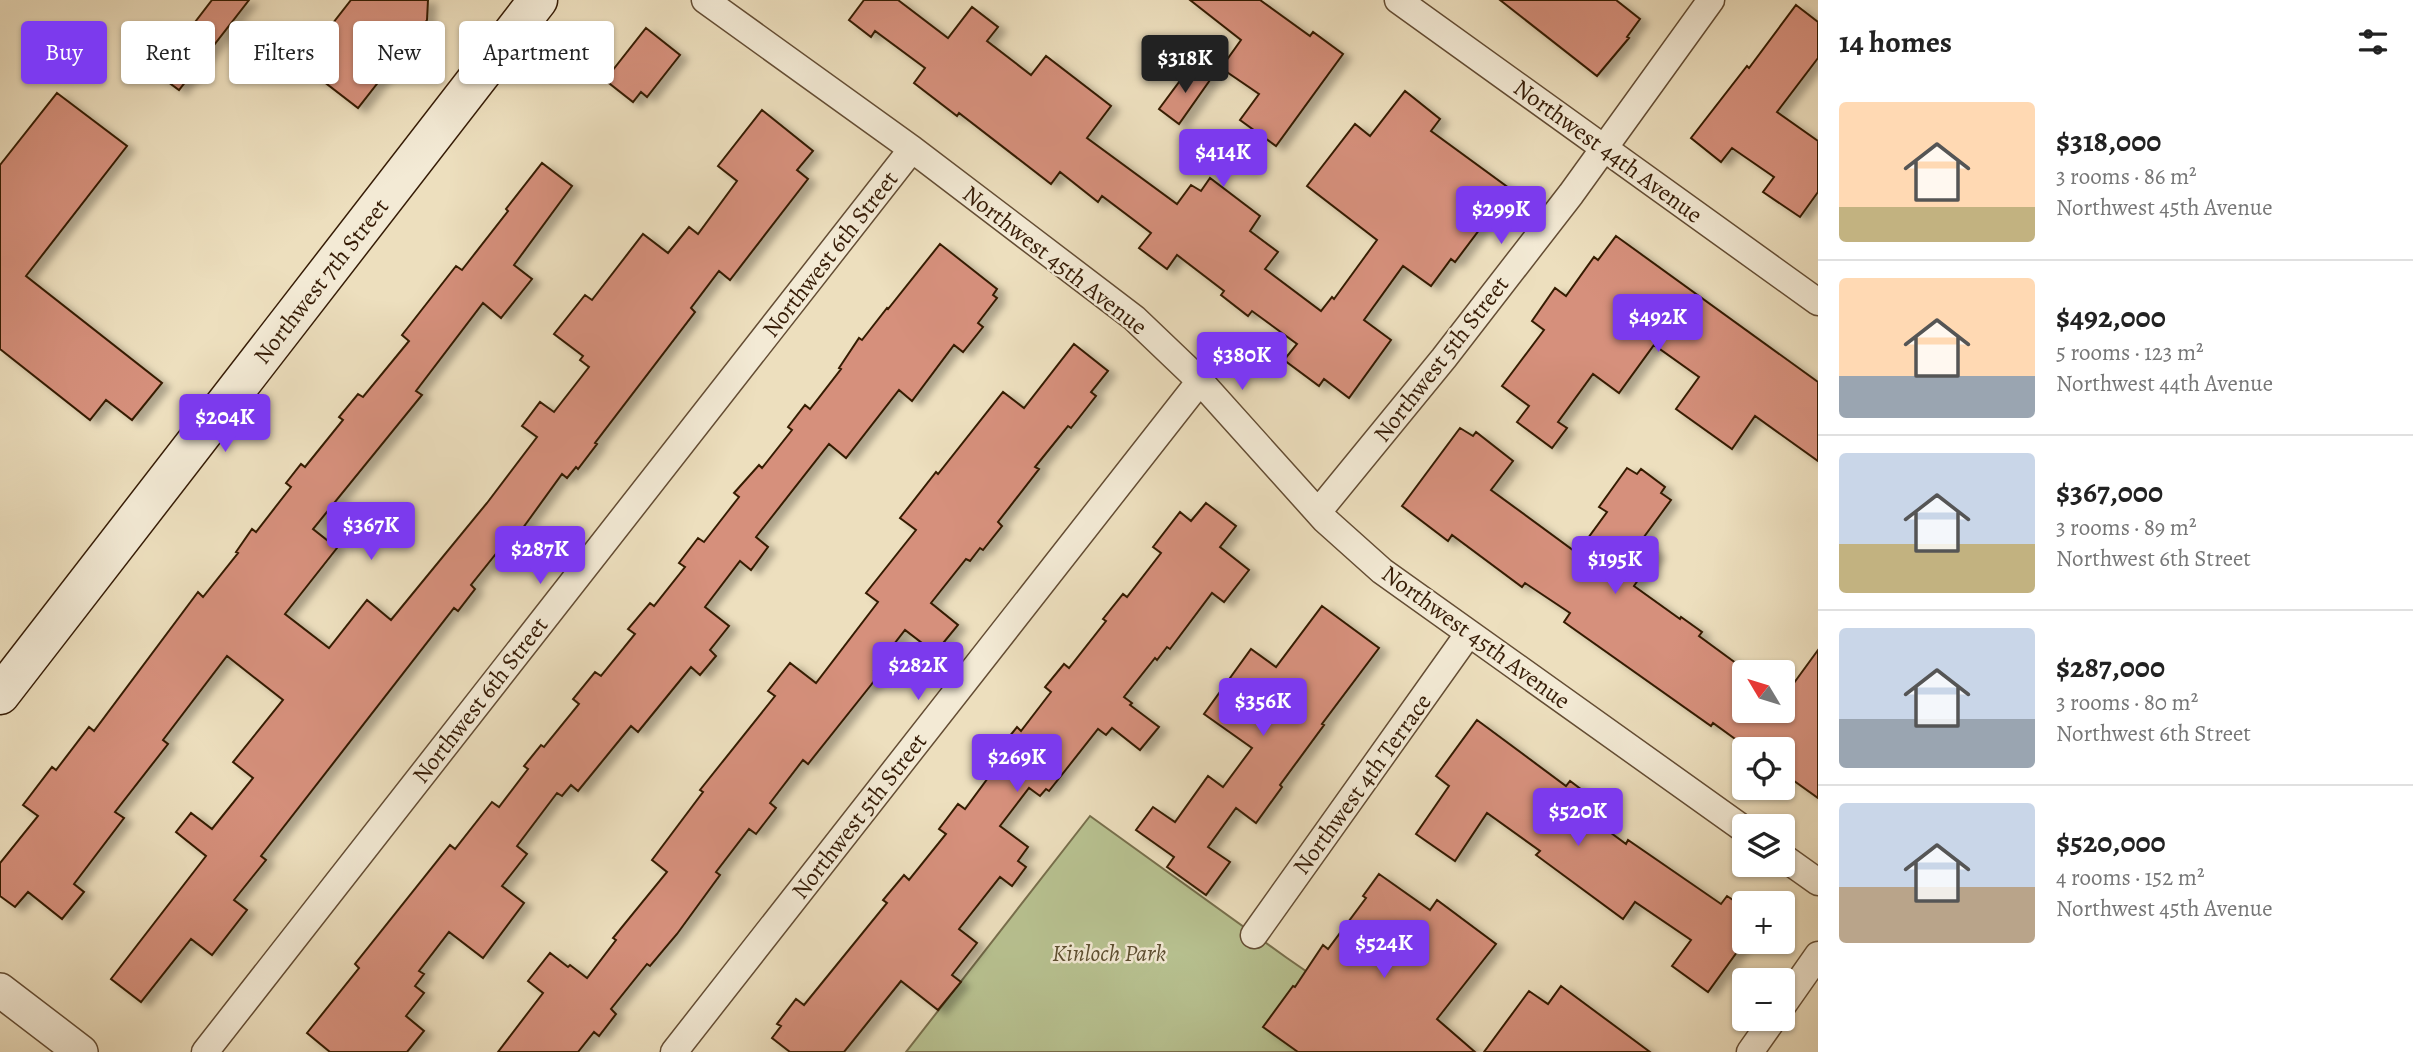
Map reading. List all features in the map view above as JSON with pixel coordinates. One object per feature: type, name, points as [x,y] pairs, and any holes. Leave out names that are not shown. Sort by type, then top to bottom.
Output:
[{"type":"main road","name":"Northwest 7th Street","points":[[0,695],[538,0]]},
{"type":"street","name":"Northwest 45th Avenue","points":[[705,0],[912,149],[1134,318],[1200,381],[1318,512],[1382,571],[1732,821]]},
{"type":"street","name":"Northwest 44th Avenue","points":[[1398,0],[1818,302]]},
{"type":"street","name":"Northwest 5th Street","points":[[1318,512],[1452,348],[1604,150],[1711,0]]},
{"type":"street","name":"Northwest 6th Street","points":[[205,1052],[912,149]]},
{"type":"street","name":"Northwest 5th Street","points":[[674,1052],[1200,381]]},
{"type":"street","name":"Northwest 4th Terrace","points":[[1254,935],[1469,633]]},
{"type":"street","points":[[1795,866],[1818,882]]},
{"type":"street","points":[[1795,988],[1818,955]]},
{"type":"street","points":[[0,990],[81,1052]]},
{"type":"street","points":[[1750,1052],[1765,1031]]},
{"type":"green space","name":"Kinloch Park","points":[[1090,816],[1287,958],[1423,1052],[906,1052]]},
{"type":"building","points":[[212,0],[249,0],[233,21],[229,21],[229,26],[215,44],[215,21],[196,21]]},
{"type":"building","points":[[351,0],[428,0],[426,21],[353,21],[353,84],[377,84],[358,108],[327,84],[339,84],[339,21],[335,21]]},
{"type":"building","points":[[864,0],[898,0],[948,38],[972,7],[998,27],[987,41],[1031,75],[1046,56],[1111,106],[1087,138],[1177,204],[1191,185],[1201,191],[1210,178],[1260,216],[1250,231],[1278,252],[1265,269],[1321,311],[1332,297],[1334,299],[1377,240],[1307,186],[1355,124],[1370,136],[1405,91],[1440,119],[1431,131],[1513,191],[1494,215],[1492,213],[1455,262],[1451,259],[1431,286],[1403,266],[1364,320],[1391,340],[1349,398],[1324,379],[1319,386],[1284,360],[1297,344],[1252,311],[1248,316],[1221,295],[1224,291],[1177,255],[1167,269],[1139,248],[1151,233],[1102,196],[1098,202],[1060,172],[1051,184],[959,113],[957,116],[914,83],[925,68],[875,31],[871,37],[849,20]]},
{"type":"building","points":[[1190,0],[1260,0],[1310,36],[1313,32],[1343,54],[1276,146],[1240,120],[1259,94],[1221,68],[1241,40]]},
{"type":"building","points":[[1500,0],[1616,0],[1640,19],[1627,37],[1629,38],[1597,76]]},
{"type":"building","points":[[1796,5],[1818,22],[1818,58],[1777,112],[1818,141],[1818,192],[1800,217],[1763,192],[1774,177],[1732,148],[1721,162],[1691,138],[1747,66],[1749,68]]},
{"type":"building","points":[[646,28],[680,55],[647,97],[641,92],[633,102],[610,84],[614,84],[614,69]]},
{"type":"building","points":[[1191,66],[1210,80],[1179,124],[1159,109]]},
{"type":"building","points":[[171,84],[184,84],[179,90]]},
{"type":"building","points":[[57,93],[127,146],[26,276],[162,383],[132,420],[106,400],[90,420],[0,349],[0,165]]},
{"type":"building","points":[[762,110],[813,151],[797,170],[808,179],[730,280],[719,271],[691,308],[695,312],[578,469],[576,467],[567,478],[562,474],[512,543],[507,540],[471,585],[475,589],[458,611],[454,608],[261,856],[266,860],[234,900],[247,910],[212,955],[191,939],[141,1002],[111,979],[206,856],[176,832],[191,813],[212,829],[253,778],[233,762],[283,700],[227,656],[163,740],[168,744],[115,812],[124,818],[74,884],[84,892],[62,919],[28,892],[15,907],[0,896],[0,863],[38,816],[23,805],[52,767],[56,770],[89,727],[94,731],[198,592],[203,597],[238,553],[236,552],[252,529],[256,532],[291,487],[286,483],[301,464],[305,467],[343,420],[339,417],[358,394],[363,397],[409,341],[402,335],[456,266],[462,270],[542,163],[572,186],[514,265],[532,279],[501,318],[483,303],[416,391],[422,395],[313,529],[337,548],[285,614],[329,648],[367,600],[391,620],[487,503],[537,437],[522,426],[540,402],[554,412],[589,367],[580,360],[583,356],[554,334],[585,295],[592,300],[643,234],[668,253],[689,227],[698,234],[737,181],[718,166]]},
{"type":"building","points":[[1616,236],[1818,382],[1818,461],[1755,416],[1732,449],[1676,409],[1699,377],[1654,345],[1619,393],[1593,374],[1558,422],[1567,428],[1552,448],[1517,422],[1529,406],[1502,386],[1544,330],[1532,321],[1555,288],[1566,296],[1594,257],[1598,260]]},
{"type":"building","points":[[940,244],[997,289],[993,295],[997,298],[978,323],[983,327],[963,352],[954,345],[912,401],[899,390],[846,458],[829,444],[756,537],[768,547],[751,570],[740,561],[705,607],[729,626],[710,650],[716,656],[700,675],[691,667],[638,732],[631,726],[578,791],[571,785],[562,796],[557,793],[517,846],[527,854],[502,886],[524,903],[483,958],[449,932],[419,971],[424,974],[415,986],[424,993],[406,1016],[424,1031],[407,1052],[330,1052],[307,1033],[359,968],[355,964],[450,845],[455,849],[492,802],[499,807],[528,769],[524,766],[541,745],[544,747],[579,704],[573,699],[595,672],[601,676],[635,634],[628,629],[650,603],[654,606],[685,567],[679,563],[698,538],[704,542],[739,497],[734,493],[759,465],[762,468],[792,430],[788,427],[805,405],[810,409],[841,369],[839,368],[859,338],[862,340]]},
{"type":"building","points":[[1074,344],[1108,371],[1091,392],[1096,396],[1035,467],[1039,469],[998,522],[1002,526],[983,550],[980,548],[970,561],[966,559],[931,603],[958,625],[935,653],[905,630],[874,670],[879,674],[871,685],[808,764],[803,760],[770,803],[776,808],[756,834],[749,829],[716,872],[720,875],[677,934],[650,966],[647,964],[611,1009],[616,1014],[599,1036],[594,1032],[578,1052],[498,1052],[543,993],[528,981],[550,953],[587,978],[616,940],[613,938],[667,872],[652,860],[703,792],[700,790],[775,696],[768,691],[790,663],[816,683],[878,602],[866,593],[916,530],[900,518],[936,472],[938,474],[1003,392],[1024,408]]},
{"type":"building","points":[[1460,428],[1473,436],[1476,432],[1513,461],[1491,490],[1577,553],[1607,512],[1599,507],[1627,468],[1637,474],[1641,469],[1665,487],[1661,493],[1671,500],[1641,541],[1657,553],[1634,586],[1702,632],[1699,636],[1732,660],[1732,723],[1796,723],[1796,680],[1818,650],[1818,798],[1795,782],[1795,737],[1732,737],[1713,723],[1711,726],[1564,622],[1570,613],[1525,583],[1522,587],[1452,535],[1448,541],[1402,506]]},
{"type":"building","points":[[1206,503],[1236,526],[1220,547],[1249,570],[1224,602],[1212,593],[1170,649],[1167,647],[1157,660],[1155,658],[1124,697],[1132,703],[1130,705],[1159,727],[1140,750],[1112,728],[1106,735],[1098,729],[1049,791],[1046,789],[1040,796],[1029,788],[1000,826],[1028,847],[1018,861],[1026,867],[1012,886],[1000,877],[959,929],[977,943],[952,975],[961,982],[938,1010],[901,981],[844,1052],[790,1052],[772,1038],[781,1026],[777,1024],[796,999],[804,1005],[887,903],[883,900],[904,875],[909,880],[946,834],[939,829],[958,804],[965,809],[999,763],[992,758],[1017,727],[1021,731],[1051,692],[1045,687],[1064,664],[1069,668],[1106,621],[1103,619],[1123,594],[1127,597],[1161,553],[1153,547],[1180,512],[1191,521]]},
{"type":"building","points":[[1322,606],[1379,648],[1322,724],[1324,725],[1256,823],[1236,808],[1208,847],[1230,862],[1206,895],[1167,867],[1174,857],[1136,830],[1153,807],[1175,822],[1208,776],[1223,787],[1252,748],[1204,714],[1251,649],[1276,667]]},
{"type":"building","points":[[1477,720],[1566,786],[1570,781],[1590,796],[1587,801],[1590,804],[1584,813],[1626,844],[1628,840],[1721,904],[1727,896],[1732,899],[1732,954],[1736,954],[1708,992],[1672,966],[1691,940],[1635,902],[1623,919],[1536,855],[1540,851],[1487,813],[1455,861],[1416,834],[1449,786],[1436,776]]},
{"type":"building","points":[[1379,874],[1430,910],[1437,900],[1496,944],[1437,1019],[1475,1052],[1298,1052],[1263,1027],[1293,986],[1295,987],[1323,945],[1328,949],[1366,898],[1363,896]]},
{"type":"building","points":[[1561,986],[1650,1052],[1484,1052],[1529,991],[1548,1004]]}]
